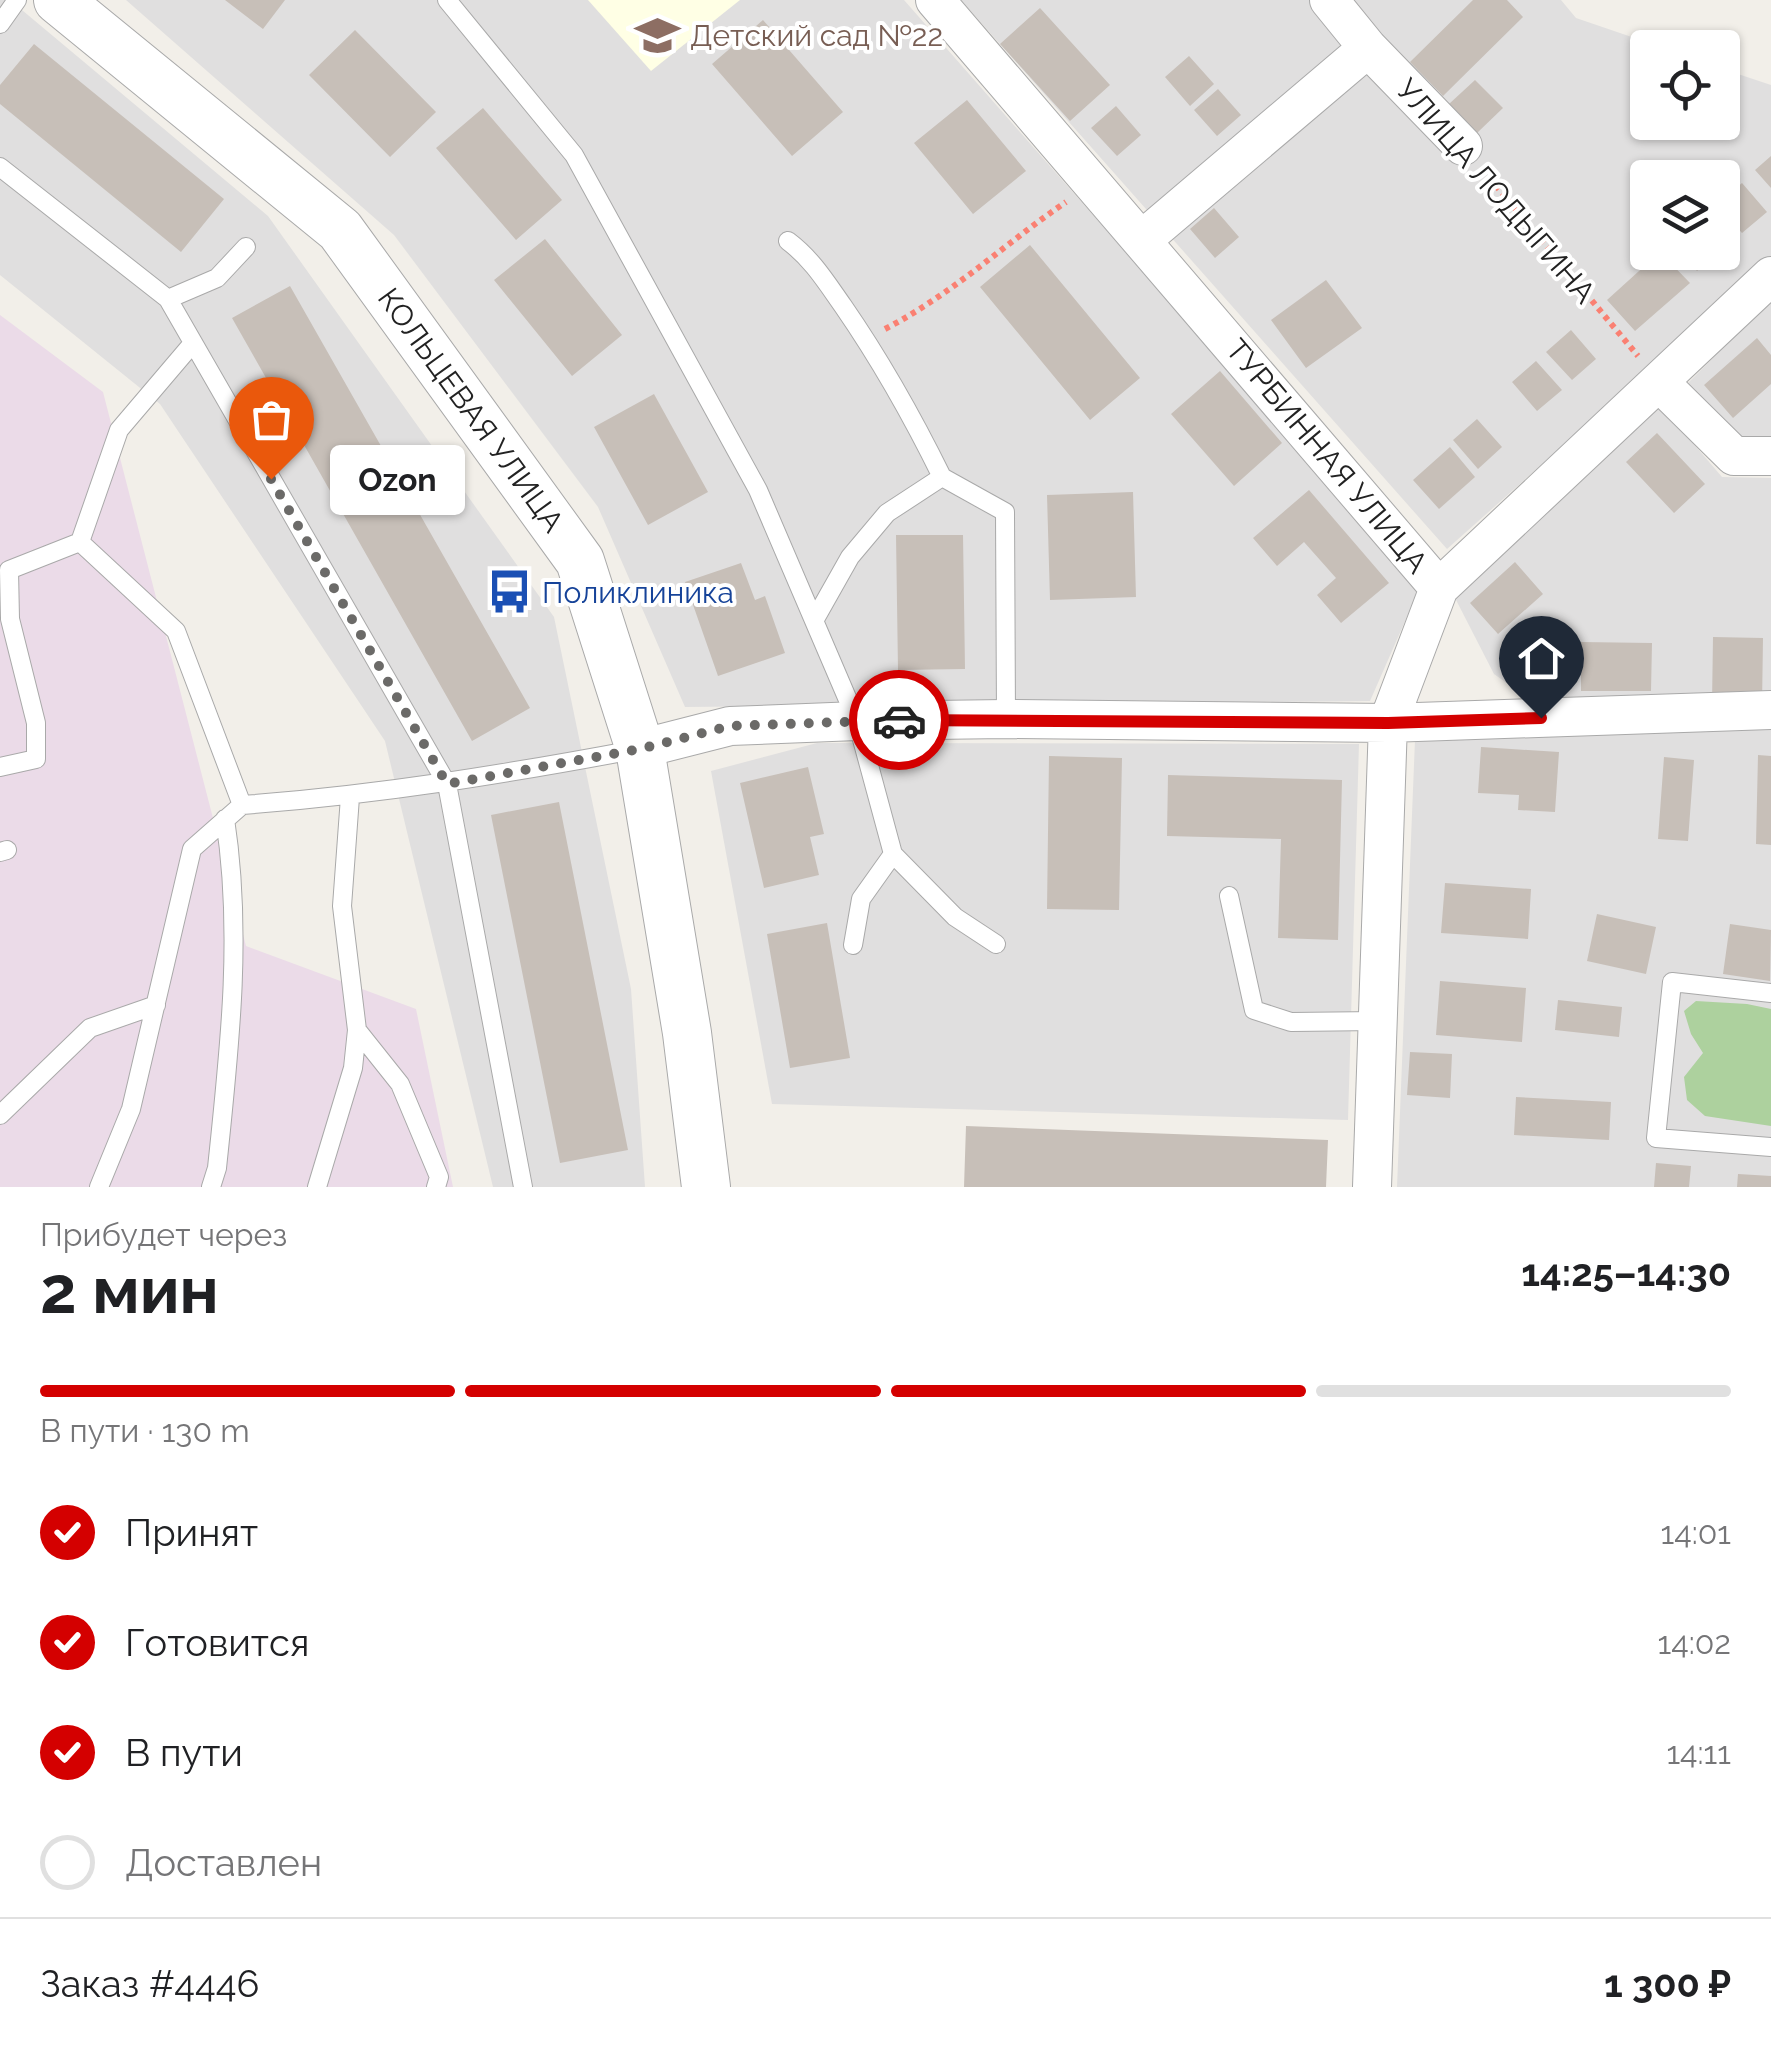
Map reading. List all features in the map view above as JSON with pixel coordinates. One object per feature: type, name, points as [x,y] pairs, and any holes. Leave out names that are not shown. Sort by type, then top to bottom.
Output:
[{"type":"street","name":"КОЛЬЦЕВАЯ УЛИЦА","points":[[58,0],[340,230],[580,561],[640,749],[687,1033],[706,1187]]},
{"type":"street","name":"ТУРБИННАЯ УЛИЦА","points":[[935,0],[1439,588],[1388,723],[1372,1187]]},
{"type":"street","name":"УЛИЦА ЛОДЫГИНА","points":[[1330,0],[1368,48],[1463,146]]},
{"type":"street","points":[[1142,240],[1368,48]]},
{"type":"street","points":[[1439,588],[1771,276]]},
{"type":"street","points":[[1660,383],[1734,456],[1771,456]]},
{"type":"street","points":[[640,749],[730,726],[857,721],[1388,723],[1771,710]]},
{"type":"lane","points":[[0,24],[17,0]]},
{"type":"lane","points":[[447,0],[574,155],[758,490],[857,721],[893,854],[955,917],[996,944]]},
{"type":"lane","points":[[0,167],[168,300],[447,784],[523,1187]]},
{"type":"lane","points":[[788,240],[808,256],[866,339],[942,477],[1005,512],[1006,719]]},
{"type":"lane","points":[[168,300],[217,278],[246,248]]},
{"type":"lane","points":[[80,542],[119,430],[192,343]]},
{"type":"lane","points":[[815,619],[850,558],[888,514],[942,477]]},
{"type":"lane","points":[[0,767],[36,759],[36,723],[10,619],[4,568],[80,542]]},
{"type":"lane","points":[[80,542],[176,631],[242,804]]},
{"type":"lane","points":[[99,1187],[131,1109],[192,849],[242,804],[350,797],[447,784],[640,749]]},
{"type":"lane","points":[[316,1187],[353,1068],[357,1030],[342,906],[350,797]]},
{"type":"lane","points":[[211,1187],[217,1168],[231,1035],[235,879],[225,820]]},
{"type":"lane","points":[[852,945],[861,899],[893,854]]},
{"type":"lane","points":[[1229,896],[1254,1010],[1291,1022],[1377,1021]]},
{"type":"lane","points":[[1771,992],[1672,982],[1656,1138],[1771,1148]]},
{"type":"lane","points":[[0,1115],[90,1028],[156,1005]]},
{"type":"lane","points":[[357,1030],[400,1084],[439,1177],[436,1187]]},
{"type":"path","name":"УЛИЦА ЛОДЫГИНА","points":[[1463,146],[1660,383]]},
{"type":"path","points":[[866,339],[951,292],[1017,236],[1092,184]]},
{"type":"shaded area","points":[[0,0],[10,0],[268,216],[554,617],[631,989],[645,1187],[493,1187],[385,741],[160,404],[0,275]]},
{"type":"shaded area","points":[[126,0],[904,0],[1420,587],[1370,701],[685,707],[598,507],[394,235]]},
{"type":"shaded area","name":"Детский сад №22","points":[[588,0],[740,0],[651,71]]},
{"type":"shaded area","points":[[961,0],[1561,0],[1576,18],[1630,36],[1630,140],[1740,140],[1740,75],[1771,85],[1771,260],[1447,549]]},
{"type":"shaded area","points":[[1771,300],[1771,441],[1743,442],[1686,385]]},
{"type":"shaded area","points":[[0,315],[103,392],[246,946],[416,1009],[453,1187],[0,1187]]},
{"type":"shaded area","points":[[1661,406],[1722,477],[1771,478],[1771,702],[1542,708],[1494,674],[1454,596]]},
{"type":"shaded area","points":[[1771,729],[1771,1187],[1397,1187],[1415,740]]},
{"type":"shaded area","points":[[817,743],[1359,744],[1348,1120],[772,1104],[711,771]]},
{"type":"green space","points":[[1696,1001],[1771,1009],[1771,1126],[1705,1116],[1687,1100],[1684,1077],[1703,1053],[1691,1034],[1684,1011]]},
{"type":"building","points":[[225,0],[285,0],[263,29]]},
{"type":"building","points":[[1473,0],[1507,0],[1523,17],[1443,96],[1410,62]]},
{"type":"building","points":[[1040,8],[1110,85],[1070,121],[1000,44]]},
{"type":"building","points":[[763,20],[843,112],[792,156],[712,64]]},
{"type":"building","points":[[355,30],[436,112],[390,157],[309,75]]},
{"type":"building","points":[[34,44],[224,199],[181,252],[0,104],[0,85]]},
{"type":"building","points":[[1189,56],[1214,84],[1190,106],[1165,77]]},
{"type":"building","points":[[1475,80],[1503,108],[1477,133],[1449,104]]},
{"type":"building","points":[[1218,89],[1241,115],[1217,136],[1194,110]]},
{"type":"building","points":[[967,100],[1026,171],[973,214],[914,143]]},
{"type":"building","points":[[1116,106],[1141,135],[1117,156],[1091,128]]},
{"type":"building","points":[[483,108],[562,200],[516,240],[436,148]]},
{"type":"building","points":[[1771,156],[1771,188],[1755,170]]},
{"type":"building","points":[[1740,185],[1767,212],[1742,233],[1740,231]]},
{"type":"building","points":[[1214,208],[1239,237],[1215,258],[1190,229]]},
{"type":"building","points":[[545,239],[622,335],[572,376],[494,280]]},
{"type":"building","points":[[1030,245],[1140,378],[1090,420],[980,287]]},
{"type":"building","points":[[1640,270],[1677,270],[1690,283],[1635,331],[1607,300]]},
{"type":"building","points":[[1326,280],[1362,328],[1306,368],[1271,320]]},
{"type":"building","points":[[290,286],[530,708],[472,741],[232,318]]},
{"type":"building","points":[[1571,330],[1596,359],[1572,380],[1546,352]]},
{"type":"building","points":[[1757,338],[1771,355],[1771,384],[1733,418],[1704,385]]},
{"type":"building","points":[[1536,361],[1562,390],[1537,411],[1512,382]]},
{"type":"building","points":[[1220,371],[1282,443],[1234,486],[1171,414]]},
{"type":"building","points":[[654,394],[708,492],[648,525],[594,427]]},
{"type":"building","points":[[1477,419],[1502,447],[1478,469],[1453,440]]},
{"type":"building","points":[[1657,433],[1705,484],[1674,513],[1626,462]]},
{"type":"building","points":[[1450,447],[1475,477],[1439,509],[1413,480]]},
{"type":"building","points":[[1309,490],[1389,583],[1341,623],[1317,595],[1336,578],[1304,542],[1277,566],[1253,538]]},
{"type":"building","points":[[1133,492],[1136,597],[1050,600],[1047,495]]},
{"type":"building","points":[[896,535],[963,535],[965,669],[898,670]]},
{"type":"building","points":[[1515,562],[1543,594],[1498,634],[1470,603]]},
{"type":"building","points":[[741,563],[755,600],[765,596],[785,653],[718,676],[685,582]]},
{"type":"building","points":[[1713,637],[1763,638],[1762,705],[1712,704]]},
{"type":"building","points":[[1581,642],[1652,643],[1651,691],[1581,691]]},
{"type":"building","points":[[1481,747],[1559,752],[1555,812],[1518,810],[1519,795],[1478,793]]},
{"type":"building","points":[[1758,755],[1771,756],[1771,845],[1756,844]]},
{"type":"building","points":[[1049,756],[1122,758],[1119,910],[1047,909]]},
{"type":"building","points":[[1664,757],[1694,760],[1688,841],[1658,839]]},
{"type":"building","points":[[808,767],[824,834],[810,837],[819,875],[764,888],[740,783]]},
{"type":"building","points":[[1168,775],[1342,780],[1338,940],[1278,938],[1281,839],[1167,836]]},
{"type":"building","points":[[559,802],[628,1150],[560,1163],[491,815]]},
{"type":"building","points":[[1445,883],[1531,889],[1528,939],[1441,933]]},
{"type":"building","points":[[1597,914],[1656,927],[1646,974],[1587,961]]},
{"type":"building","points":[[827,923],[850,1058],[790,1068],[767,934]]},
{"type":"building","points":[[1730,924],[1771,930],[1770,981],[1723,974]]},
{"type":"building","points":[[1440,981],[1526,988],[1522,1042],[1436,1035]]},
{"type":"building","points":[[1558,1000],[1622,1007],[1619,1037],[1555,1030]]},
{"type":"building","points":[[1410,1052],[1452,1054],[1450,1098],[1407,1095]]},
{"type":"building","points":[[1516,1097],[1611,1102],[1609,1140],[1514,1135]]},
{"type":"building","points":[[966,1126],[1328,1140],[1326,1187],[964,1187]]},
{"type":"building","points":[[1656,1163],[1691,1166],[1689,1187],[1654,1187]]},
{"type":"building","points":[[1738,1174],[1771,1176],[1771,1187],[1737,1187]]},
{"type":"way so far","points":[[271,479],[447,784],[640,749],[730,726],[899,720]]},
{"type":"place","name":"Детский сад №22","points":[[657,35]]},
{"type":"place","name":"Ozon","points":[[271,479]]},
{"type":"place","name":"Поликлиника","points":[[509,592]]},
{"type":"route","points":[[899,720],[1388,723],[1541,718]]}]
